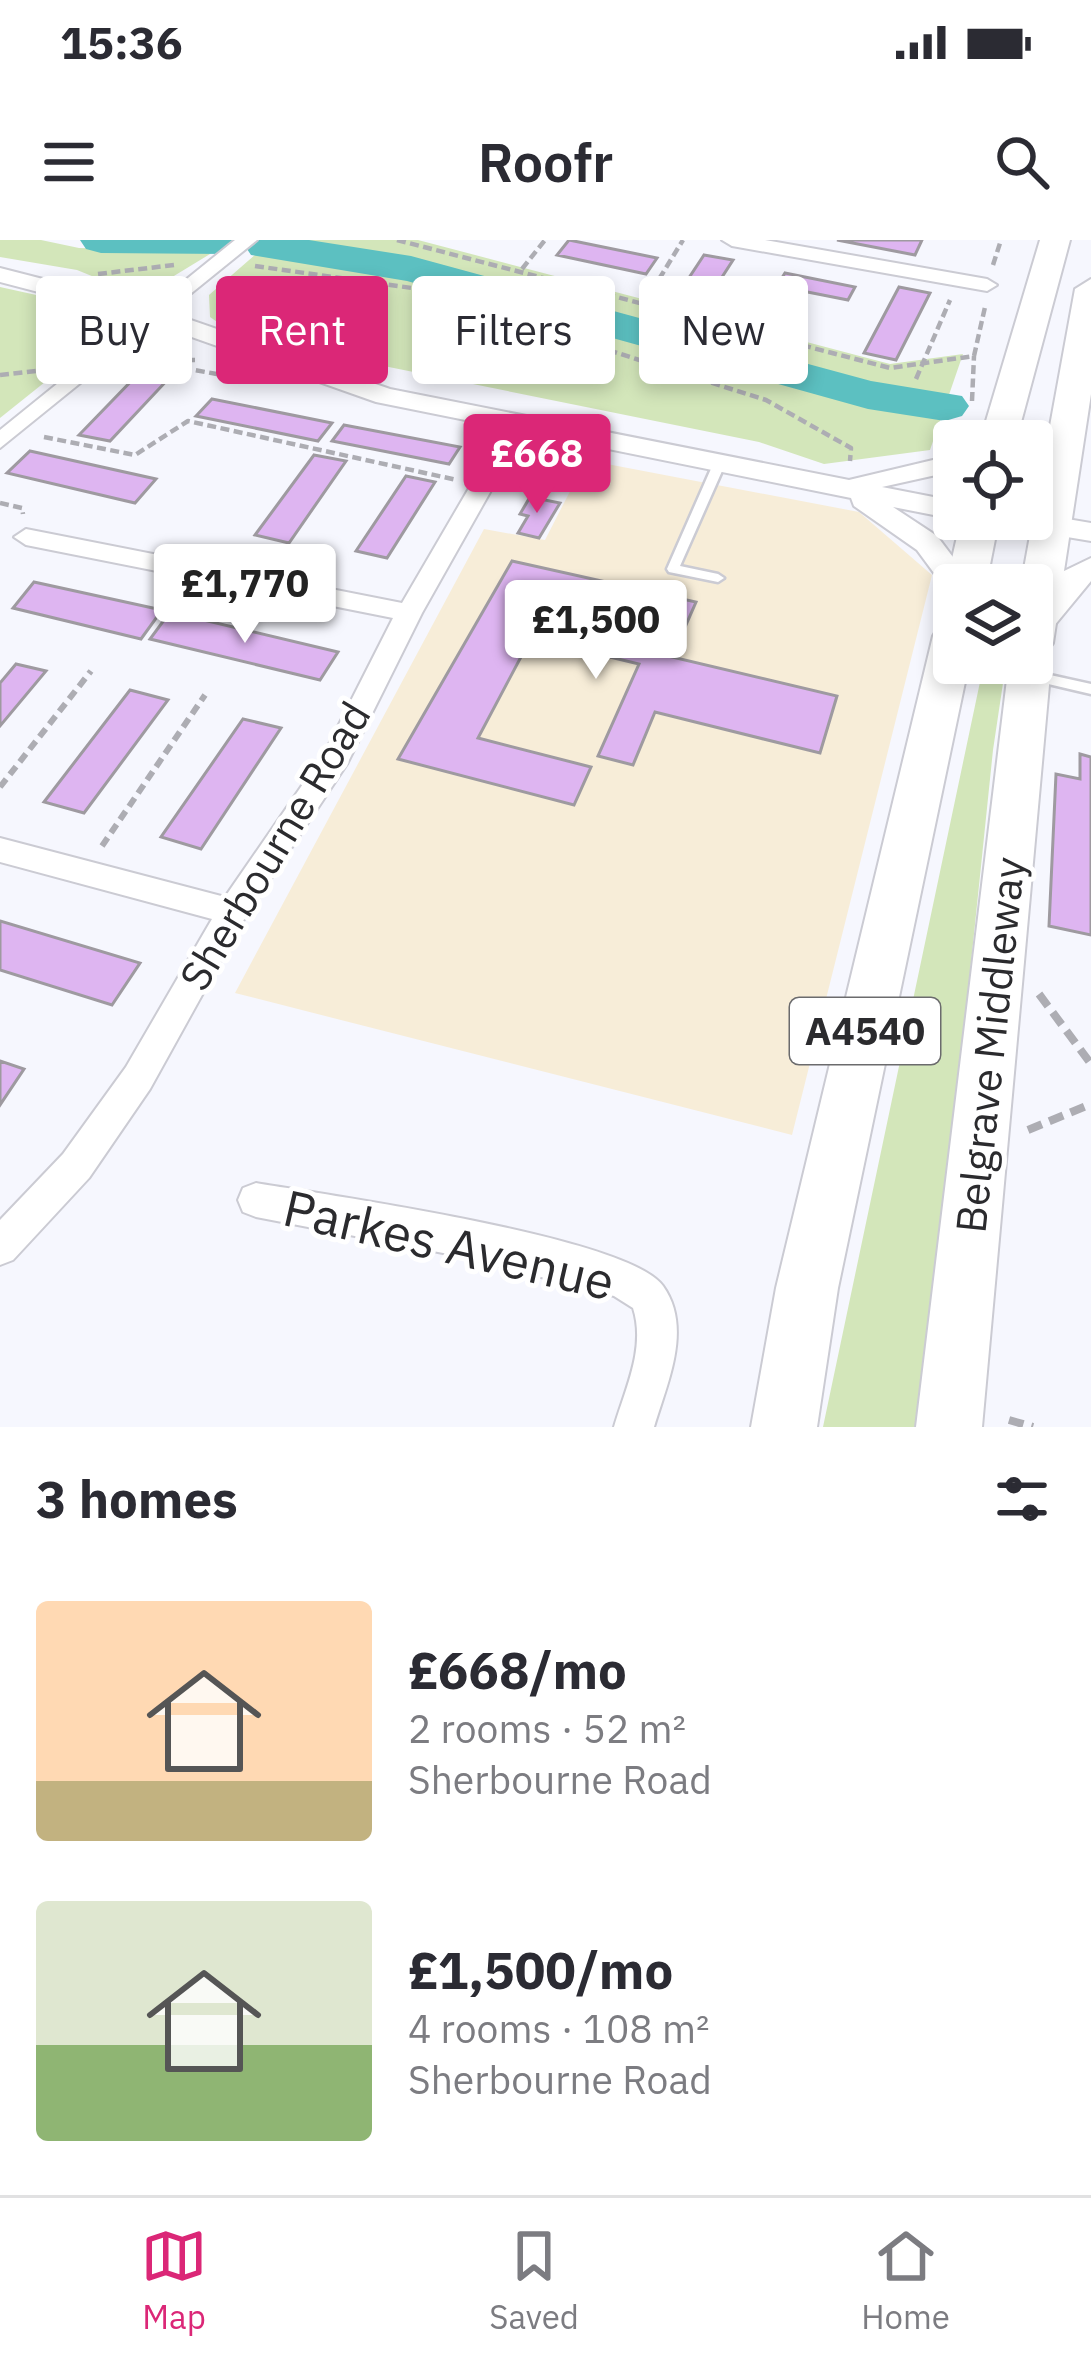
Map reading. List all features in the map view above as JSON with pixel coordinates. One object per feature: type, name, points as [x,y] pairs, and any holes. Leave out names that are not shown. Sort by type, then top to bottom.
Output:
[{"type":"highway","points":[[992,419],[1055,240]]},
{"type":"highway","name":"Belgrave Middleway","points":[[1053,519],[1091,289]]},
{"type":"highway","name":"A4540","points":[[784,1427],[807,1288],[943,684]]},
{"type":"highway","name":"Belgrave Middleway","points":[[950,1427],[1028,684]]},
{"type":"street","points":[[192,284],[247,240]]},
{"type":"street","points":[[732,240],[987,285]]},
{"type":"street","points":[[952,279],[956,255]]},
{"type":"street","points":[[0,275],[36,284]]},
{"type":"street","points":[[192,327],[385,396],[719,462],[844,478],[933,504]]},
{"type":"street","points":[[7,436],[71,384]]},
{"type":"street","name":"Sherbourne Road","points":[[0,1247],[76,1166],[138,1078],[232,912],[337,757],[409,613],[518,423]]},
{"type":"street","points":[[844,478],[933,467]]},
{"type":"street","points":[[844,478],[927,543],[944,564]]},
{"type":"street","points":[[26,536],[409,613]]},
{"type":"street","points":[[1053,614],[1073,579],[1091,568]]},
{"type":"street","points":[[0,850],[86,869],[232,912]]},
{"type":"street","name":"Parkes Avenue","points":[[256,1200],[555,1260],[621,1278],[646,1294],[660,1331],[634,1427]]},
{"type":"lane","points":[[718,578],[673,569],[719,462]]},
{"type":"lane","points":[[1053,666],[1091,688]]},
{"type":"path","points":[[397,240],[639,300]]},
{"type":"path","points":[[522,269],[545,240]]},
{"type":"path","points":[[661,276],[683,240]]},
{"type":"path","points":[[992,419],[974,356],[1001,240]]},
{"type":"path","points":[[96,274],[154,264],[220,276]]},
{"type":"path","points":[[245,266],[412,287],[766,400],[851,448],[844,478]]},
{"type":"path","points":[[916,379],[952,279]]},
{"type":"path","points":[[808,346],[890,368],[974,356]]},
{"type":"path","points":[[7,436],[135,455],[188,421],[484,486]]},
{"type":"path","points":[[0,787],[91,671]]},
{"type":"path","points":[[86,869],[206,695]]},
{"type":"path","points":[[1033,987],[1091,1064]]},
{"type":"path","points":[[1026,1131],[1091,1104]]},
{"type":"path","points":[[1009,1420],[1033,1427]]},
{"type":"shaded area","points":[[586,460],[859,512],[932,575],[792,1135],[235,993],[484,529],[545,540]]},
{"type":"green space","points":[[0,240],[41,240],[79,248],[215,251],[174,276],[92,276],[0,257]]},
{"type":"green space","points":[[272,240],[418,240],[555,276],[412,276],[412,372],[388,367],[388,276],[231,276]]},
{"type":"green space","points":[[0,287],[36,295],[36,384],[42,384],[0,418]]},
{"type":"green space","points":[[216,289],[216,321],[210,317],[209,295]]},
{"type":"green space","points":[[615,292],[639,298],[639,384],[808,384],[808,342],[890,364],[963,354],[940,420],[933,420],[930,450],[824,464],[759,442],[473,384],[615,384]]},
{"type":"green space","points":[[980,684],[1003,684],[923,1427],[823,1427]]},
{"type":"building","points":[[569,240],[657,258],[646,274],[557,255]]},
{"type":"building","points":[[837,240],[922,240],[915,255]]},
{"type":"building","points":[[704,255],[733,260],[723,276],[690,276]]},
{"type":"building","points":[[808,278],[855,287],[848,300],[808,292]]},
{"type":"building","points":[[899,287],[930,293],[896,360],[864,353]]},
{"type":"building","points":[[128,384],[164,384],[110,441],[79,435]]},
{"type":"building","points":[[212,399],[332,423],[318,441],[196,416]]},
{"type":"building","points":[[344,425],[460,447],[449,464],[332,441]]},
{"type":"building","points":[[30,451],[156,479],[135,503],[7,473]]},
{"type":"building","points":[[314,455],[346,461],[289,543],[255,535]]},
{"type":"building","points":[[406,476],[435,482],[387,558],[356,551]]},
{"type":"building","points":[[530,497],[560,503],[539,538],[518,533],[528,516],[520,514]]},
{"type":"building","points":[[512,561],[696,602],[672,657],[837,696],[820,753],[655,712],[633,765],[598,756],[639,664],[531,638],[478,738],[591,767],[574,805],[398,759]]},
{"type":"building","points":[[34,582],[162,610],[141,639],[13,608]]},
{"type":"building","points":[[170,612],[338,652],[320,680],[150,639]]},
{"type":"building","points":[[16,664],[46,671],[0,726],[0,683]]},
{"type":"building","points":[[130,690],[168,700],[84,813],[44,802]]},
{"type":"building","points":[[243,719],[281,728],[201,849],[161,837]]},
{"type":"building","points":[[1080,754],[1091,757],[1091,935],[1049,926],[1056,774],[1080,779]]},
{"type":"building","points":[[0,921],[140,963],[112,1005],[0,970]]},
{"type":"building","points":[[0,1061],[24,1069],[0,1105]]},
{"type":"waterway","points":[[101,240],[226,241]]},
{"type":"waterway","points":[[266,246],[411,269],[868,395],[945,406]]}]
